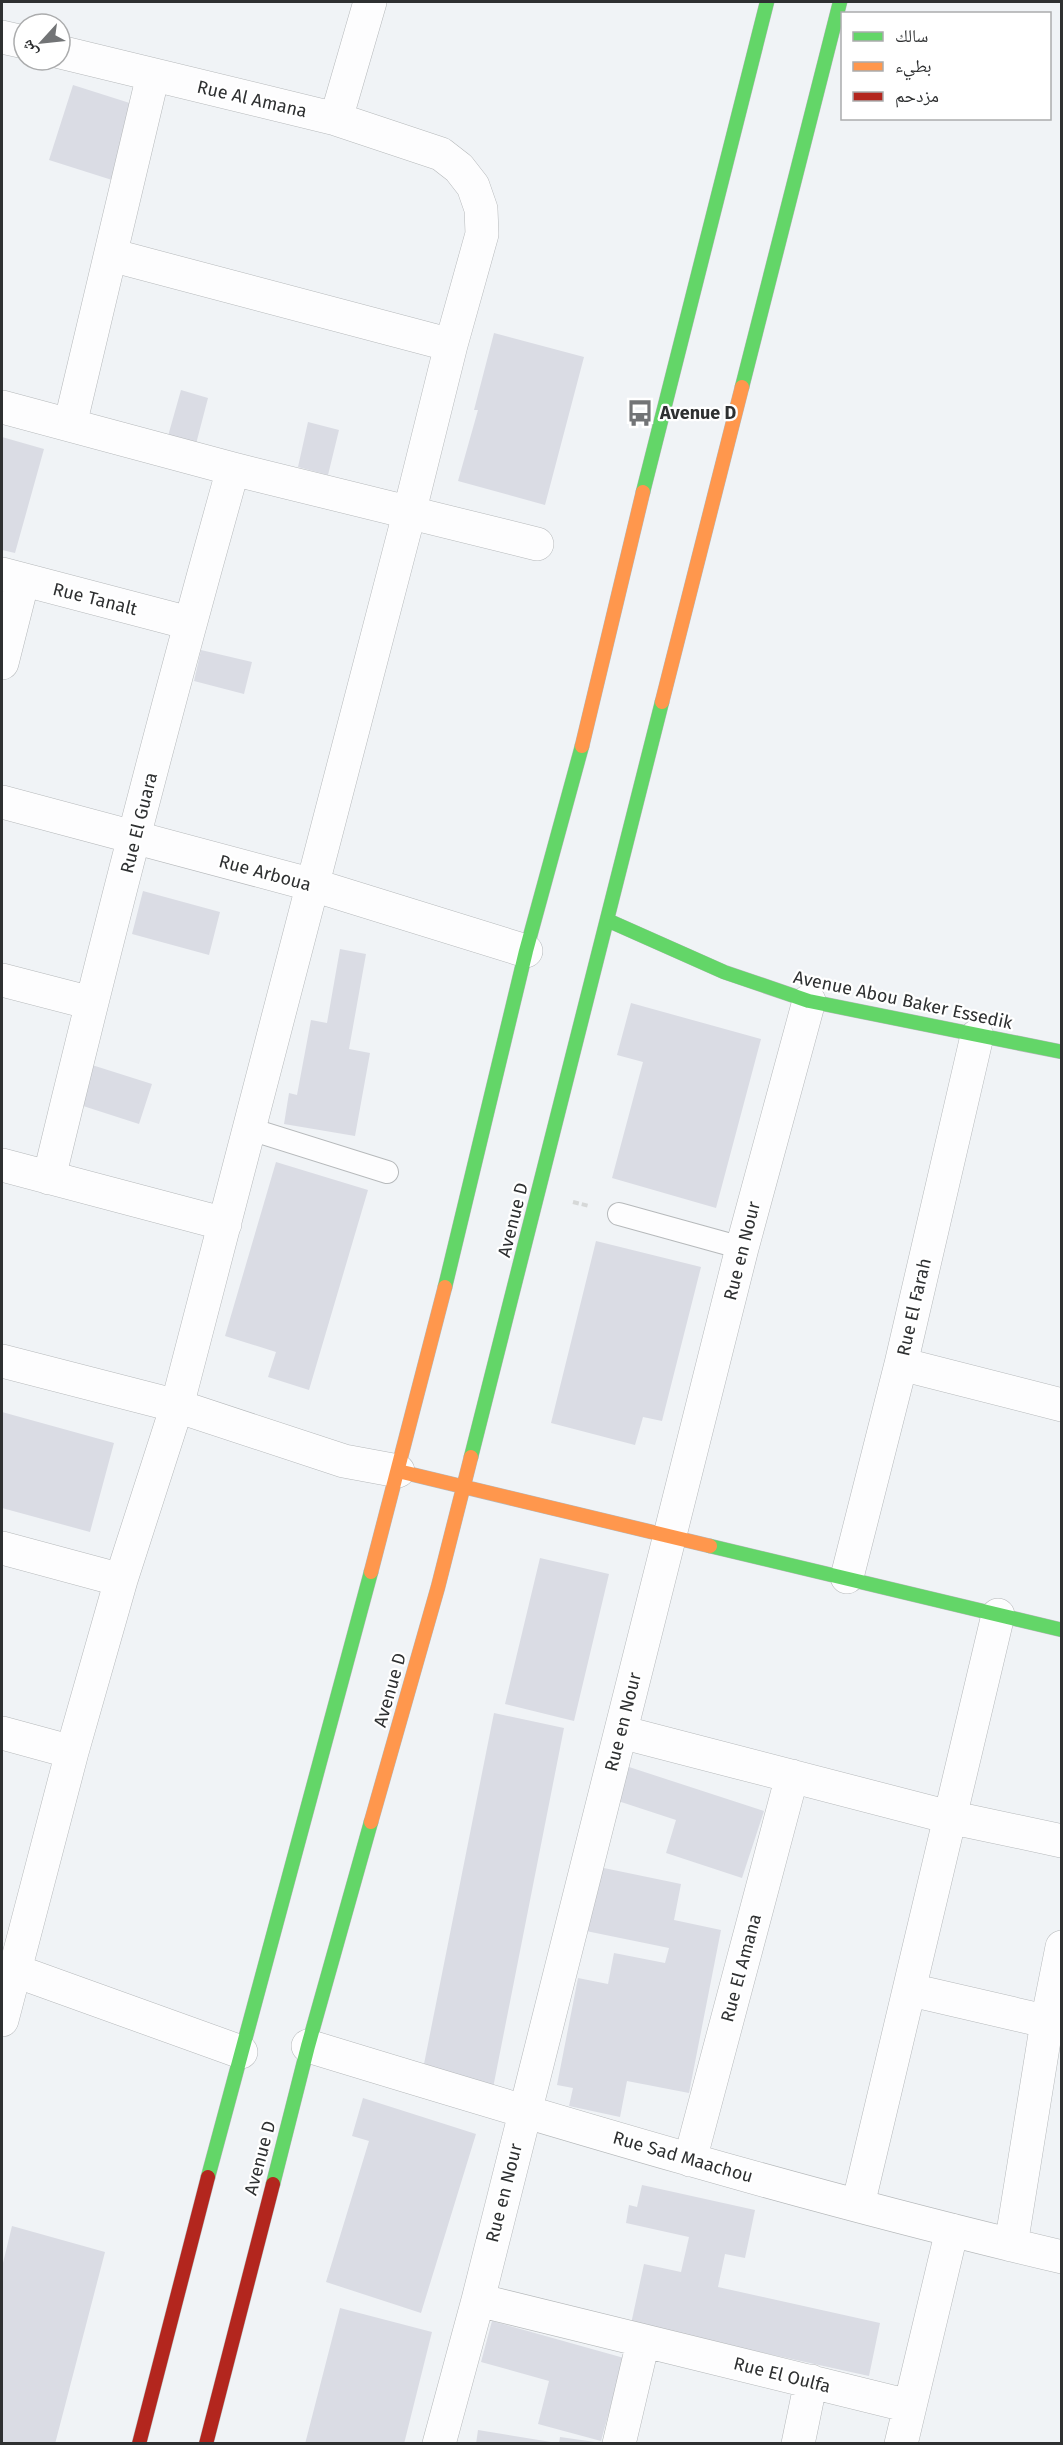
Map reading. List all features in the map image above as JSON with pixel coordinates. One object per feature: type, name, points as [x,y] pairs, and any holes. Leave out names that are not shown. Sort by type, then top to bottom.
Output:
[{"type":"main road","points":[[139,2444],[241,2052],[398,1471],[526,951],[573,785],[635,524],[767,2]]},
{"type":"main road","name":"Avenue D","points":[[206,2444],[308,2046],[438,1587],[464,1487],[840,2]]},
{"type":"main road","name":"Avenue Abou Baker Essedik","points":[[607,920],[724,972],[809,1001],[1062,1052]]},
{"type":"main road","points":[[398,1471],[1062,1630]]},
{"type":"street","points":[[336,119],[370,2]]},
{"type":"street","name":"Rue Al Amana","points":[[72,55],[336,119],[441,154],[459,168],[473,186],[481,209],[482,234],[450,345]]},
{"type":"street","points":[[70,424],[153,75]]},
{"type":"street","points":[[2,2020],[72,1752],[121,1580],[177,1406],[409,514],[450,345],[111,255]]},
{"type":"street","points":[[2,407],[233,469],[537,544]]},
{"type":"street","name":"Rue El Guara","points":[[49,1178],[91,1003],[189,623],[233,469]]},
{"type":"street","points":[[2,663],[12,577]]},
{"type":"street","name":"Rue Tanalt","points":[[12,577],[189,623]]},
{"type":"street","name":"Rue Arboua","points":[[2,802],[313,885],[526,951]]},
{"type":"street","points":[[2,980],[91,1003]]},
{"type":"street","name":"Rue en Nour","points":[[439,2444],[478,2300],[742,1248],[809,1001]]},
{"type":"street","name":"Rue El Farah","points":[[847,1577],[901,1364],[977,1036]]},
{"type":"street","points":[[2,1165],[225,1224]]},
{"type":"street","points":[[2,1361],[177,1406],[344,1461],[398,1471]]},
{"type":"street","points":[[901,1364],[1062,1405]]},
{"type":"street","points":[[2,1548],[121,1580]]},
{"type":"street","points":[[858,2205],[998,1615]]},
{"type":"street","points":[[621,1732],[949,1817],[1062,1841]]},
{"type":"street","points":[[2,1733],[72,1752]]},
{"type":"street","name":"Rue El Amana","points":[[690,2160],[792,1776]]},
{"type":"street","points":[[1011,2245],[1054,2024],[1062,1947]]},
{"type":"street","points":[[16,1971],[241,2052]]},
{"type":"street","points":[[910,1990],[1054,2024]]},
{"type":"street","name":"Rue Sad Maachou","points":[[308,2046],[690,2160],[1062,2257]]},
{"type":"street","points":[[900,2444],[952,2230]]},
{"type":"street","name":"Rue El Oulfa","points":[[478,2300],[909,2406]]},
{"type":"street","points":[[619,2444],[643,2342]]},
{"type":"street","points":[[798,2444],[811,2382]]},
{"type":"lane","points":[[250,1129],[387,1172]]},
{"type":"lane","points":[[619,1214],[742,1248]]},
{"type":"path","points":[[539,1194],[619,1214]]},
{"type":"building","points":[[73,85],[136,105],[112,180],[49,160]]},
{"type":"building","points":[[494,333],[584,357],[545,505],[458,481],[478,410],[474,410]]},
{"type":"building","points":[[181,390],[208,398],[196,444],[168,436]]},
{"type":"building","points":[[308,422],[339,430],[328,475],[298,467]]},
{"type":"building","points":[[2,437],[44,449],[15,553],[2,550]]},
{"type":"building","points":[[201,650],[252,662],[244,694],[194,681]]},
{"type":"building","points":[[143,891],[220,912],[209,955],[132,934]]},
{"type":"building","points":[[340,949],[366,954],[349,1049],[370,1053],[355,1136],[284,1124],[289,1093],[297,1095],[311,1020],[327,1023]]},
{"type":"building","points":[[631,1003],[761,1039],[716,1208],[612,1178],[643,1062],[617,1055]]},
{"type":"building","points":[[92,1065],[152,1084],[139,1124],[80,1105]]},
{"type":"building","points":[[276,1162],[368,1190],[309,1390],[268,1377],[276,1352],[225,1336]]},
{"type":"building","points":[[596,1241],[701,1267],[662,1421],[643,1417],[635,1445],[551,1423]]},
{"type":"building","points":[[2,1412],[114,1443],[90,1532],[2,1508]]},
{"type":"building","points":[[540,1558],[609,1574],[574,1721],[505,1704]]},
{"type":"building","points":[[494,1713],[564,1728],[493,2088],[422,2074]]},
{"type":"building","points":[[626,1766],[764,1811],[742,1878],[666,1853],[676,1820],[615,1800]]},
{"type":"building","points":[[599,1867],[681,1884],[674,1920],[721,1930],[689,2093],[627,2081],[620,2117],[569,2106],[573,2088],[557,2085],[578,1978],[608,1984],[614,1953],[665,1963],[669,1948],[586,1931]]},
{"type":"building","points":[[363,2098],[476,2134],[421,2313],[326,2282],[369,2141],[352,2136]]},
{"type":"building","points":[[642,2185],[755,2210],[745,2258],[725,2254],[718,2287],[880,2323],[869,2376],[631,2324],[644,2264],[681,2272],[689,2237],[626,2223],[629,2205],[637,2207]]},
{"type":"building","points":[[12,2226],[105,2252],[55,2444],[2,2444],[2,2267]]},
{"type":"building","points":[[340,2308],[432,2332],[404,2444],[305,2444]]},
{"type":"building","points":[[492,2321],[624,2358],[601,2441],[538,2424],[549,2381],[481,2362]]},
{"type":"building","points":[[478,2430],[551,2442],[550,2444],[476,2444]]},
{"type":"building","points":[[560,2437],[595,2442],[594,2444],[559,2444]]},
{"type":"traffic: fast","points":[[643,492],[767,2]]},
{"type":"traffic: fast","points":[[742,387],[840,2]]},
{"type":"traffic: fast","points":[[471,1457],[662,702]]},
{"type":"traffic: fast","points":[[445,1287],[526,951],[582,746]]},
{"type":"traffic: fast","points":[[607,920],[724,972],[809,1001],[1062,1052]]},
{"type":"traffic: fast","points":[[710,1546],[1062,1630]]},
{"type":"traffic: fast","points":[[208,2177],[371,1572]]},
{"type":"traffic: fast","points":[[273,2184],[308,2046],[371,1822]]},
{"type":"traffic: slow","points":[[662,702],[742,387]]},
{"type":"traffic: slow","points":[[582,746],[643,492]]},
{"type":"traffic: slow","points":[[371,1572],[445,1287]]},
{"type":"traffic: slow","points":[[371,1822],[438,1587],[471,1457]]},
{"type":"traffic: slow","points":[[398,1471],[710,1546]]},
{"type":"traffic: jam","points":[[139,2444],[208,2177]]},
{"type":"traffic: jam","points":[[206,2444],[273,2184]]},
{"type":"place","name":"Avenue D","points":[[640,413]]}]
